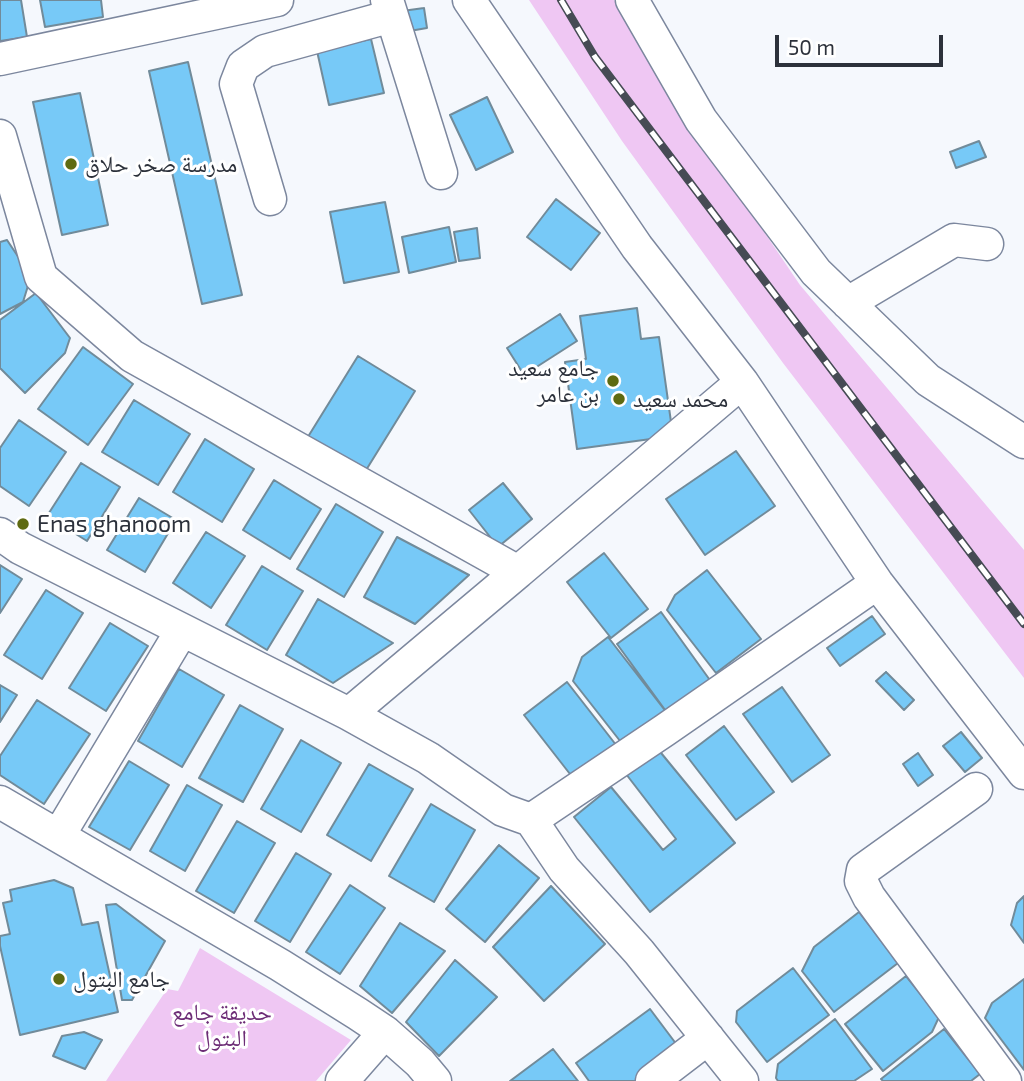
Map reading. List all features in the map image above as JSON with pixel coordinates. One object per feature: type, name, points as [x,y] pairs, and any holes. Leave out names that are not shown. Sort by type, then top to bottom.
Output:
[{"type":"street","points":[[0,59],[277,0]]},
{"type":"street","points":[[469,0],[637,247],[743,382],[877,583],[1024,773]]},
{"type":"street","points":[[632,0],[701,120],[816,272],[928,380],[1024,442]]},
{"type":"street","points":[[270,199],[236,85],[243,66],[265,51],[389,8],[441,173]]},
{"type":"street","points":[[0,136],[41,277],[132,356],[518,572]]},
{"type":"street","points":[[848,303],[954,240],[987,244]]},
{"type":"street","points":[[349,714],[743,382]]},
{"type":"street","points":[[0,534],[20,548],[349,714],[428,758],[503,810],[531,820],[564,869],[639,952],[742,1081]]},
{"type":"street","points":[[531,820],[877,583]]},
{"type":"street","points":[[59,835],[182,630]]},
{"type":"street","points":[[976,789],[863,870],[861,881],[869,897],[1005,1081]]},
{"type":"street","points":[[0,802],[281,965],[385,1032],[420,1063],[435,1081]]},
{"type":"street","points":[[342,1081],[385,1032]]},
{"type":"street","points":[[652,1081],[709,1038]]},
{"type":"green space","points":[[529,0],[614,0],[660,78],[800,285],[1024,550],[1024,678],[783,363],[622,141]]},
{"type":"green space","name":"حديقة جامع البتول","points":[[200,948],[351,1040],[316,1081],[106,1081],[167,989],[178,991]]},
{"type":"building","points":[[0,0],[21,0],[27,37],[0,41]]},
{"type":"building","points":[[40,0],[101,0],[103,17],[45,27]]},
{"type":"building","points":[[424,8],[427,28],[398,33],[395,12]]},
{"type":"building","points":[[371,39],[384,93],[329,105],[317,51]]},
{"type":"building","points":[[188,62],[242,295],[202,304],[149,71]]},
{"type":"building","name":"مدرسة صخر حلاق","points":[[80,93],[108,225],[62,235],[33,102]]},
{"type":"building","points":[[487,97],[513,152],[476,170],[450,115]]},
{"type":"building","points":[[979,141],[986,157],[956,168],[950,152]]},
{"type":"building","points":[[556,199],[600,233],[571,270],[527,237]]},
{"type":"building","points":[[385,202],[399,272],[344,283],[330,212]]},
{"type":"building","points":[[449,227],[456,262],[409,273],[402,237]]},
{"type":"building","points":[[477,228],[480,258],[459,261],[454,232]]},
{"type":"building","points":[[7,240],[31,276],[23,302],[0,314],[0,242]]},
{"type":"building","points":[[36,293],[70,338],[65,353],[25,393],[0,368],[0,320]]},
{"type":"building","name":"محمد سعيد","points":[[637,308],[641,339],[659,337],[673,436],[577,449],[565,362],[586,359],[580,316]]},
{"type":"building","points":[[560,314],[577,341],[524,375],[507,348]]},
{"type":"building","points":[[83,347],[133,384],[88,445],[38,409]]},
{"type":"building","points":[[358,356],[415,391],[363,475],[306,440]]},
{"type":"building","points":[[134,400],[190,434],[158,485],[102,452]]},
{"type":"building","points":[[19,420],[66,452],[29,506],[0,486],[0,448]]},
{"type":"building","points":[[205,439],[254,469],[222,522],[173,492]]},
{"type":"building","points":[[736,451],[775,506],[705,555],[666,499]]},
{"type":"building","points":[[81,463],[120,487],[87,541],[47,516]]},
{"type":"building","points":[[274,480],[321,509],[290,559],[243,530]]},
{"type":"building","points":[[503,483],[532,519],[498,547],[469,510]]},
{"type":"building","points":[[139,498],[176,520],[145,572],[107,550]]},
{"type":"building","points":[[336,504],[383,532],[344,597],[297,569]]},
{"type":"building","points":[[206,532],[245,556],[211,608],[173,583]]},
{"type":"building","points":[[397,537],[469,575],[415,624],[364,597]]},
{"type":"building","points":[[604,553],[648,609],[611,638],[567,582]]},
{"type":"building","points":[[0,565],[22,579],[0,613]]},
{"type":"building","points":[[262,566],[303,591],[267,650],[226,625]]},
{"type":"building","points":[[707,570],[761,639],[716,673],[667,610],[675,595]]},
{"type":"building","points":[[46,590],[83,613],[42,679],[4,655]]},
{"type":"building","points":[[318,599],[393,643],[333,683],[286,655]]},
{"type":"building","points":[[661,612],[712,683],[668,714],[617,644]]},
{"type":"building","points":[[872,616],[885,634],[840,666],[827,648]]},
{"type":"building","points":[[110,623],[148,646],[106,711],[69,688]]},
{"type":"building","points":[[608,637],[667,713],[624,746],[573,681],[582,657]]},
{"type":"building","points":[[179,669],[224,695],[182,767],[138,741]]},
{"type":"building","points":[[886,672],[914,700],[904,710],[876,681]]},
{"type":"building","points":[[567,682],[620,750],[577,783],[524,715]]},
{"type":"building","points":[[0,685],[17,695],[0,722]]},
{"type":"building","points":[[782,687],[830,755],[792,782],[743,714]]},
{"type":"building","points":[[37,700],[90,734],[44,804],[0,775],[0,756]]},
{"type":"building","points":[[240,705],[283,729],[243,802],[199,778]]},
{"type":"building","points":[[724,726],[774,792],[736,820],[686,755]]},
{"type":"building","points":[[961,732],[982,758],[965,772],[943,746]]},
{"type":"building","points":[[301,740],[341,763],[301,832],[261,809]]},
{"type":"building","points":[[657,748],[735,843],[650,912],[574,817],[611,787],[663,850],[676,839],[626,774]]},
{"type":"building","points":[[918,753],[933,775],[918,786],[903,764]]},
{"type":"building","points":[[129,761],[169,785],[130,850],[89,827]]},
{"type":"building","points":[[369,764],[413,789],[371,861],[327,835]]},
{"type":"building","points":[[187,785],[222,805],[185,871],[150,851]]},
{"type":"building","points":[[431,804],[475,830],[434,902],[389,876]]},
{"type":"building","points":[[237,821],[275,843],[234,913],[196,891]]},
{"type":"building","points":[[499,845],[539,878],[485,942],[446,909]]},
{"type":"building","points":[[296,853],[331,874],[290,942],[255,921]]},
{"type":"building","name":"جامع البتول","points":[[54,880],[73,888],[82,925],[98,922],[118,1012],[20,1035],[0,946],[0,936],[10,934],[3,903],[12,901],[10,890]]},
{"type":"building","points":[[350,885],[385,908],[340,974],[306,952]]},
{"type":"building","points":[[551,886],[605,944],[544,1001],[493,947]]},
{"type":"building","points":[[1024,896],[1024,943],[1011,925],[1017,903]]},
{"type":"building","points":[[116,904],[165,941],[132,1000],[122,1000],[106,905]]},
{"type":"building","points":[[859,912],[898,963],[834,1012],[802,971],[814,947]]},
{"type":"building","points":[[400,923],[445,951],[392,1013],[360,986]]},
{"type":"building","points":[[455,960],[497,997],[439,1056],[406,1022]]},
{"type":"building","points":[[793,968],[829,1015],[767,1062],[736,1022],[737,1011]]},
{"type":"building","points":[[906,976],[939,1017],[932,1032],[883,1071],[845,1024]]},
{"type":"building","points":[[1024,979],[1024,1070],[985,1018],[992,1003]]},
{"type":"building","points":[[650,1009],[680,1049],[636,1081],[589,1081],[576,1063]]},
{"type":"building","points":[[835,1019],[872,1069],[854,1081],[778,1081],[778,1064]]},
{"type":"building","points":[[944,1029],[980,1074],[971,1081],[881,1079]]},
{"type":"building","points":[[84,1032],[102,1040],[85,1069],[53,1056],[62,1036]]},
{"type":"building","points":[[553,1049],[578,1081],[510,1081]]},
{"type":"railway","points":[[561,0],[595,57],[1024,624]]},
{"type":"place","name":"مدرسة صخر حلاق","points":[[71,164]]},
{"type":"place","name":"جامع سعيد بن عامر","points":[[613,381]]},
{"type":"place","name":"محمد سعيد","points":[[619,399]]},
{"type":"place","name":"Enas ghanoom","points":[[23,524]]},
{"type":"place","name":"جامع البتول","points":[[59,979]]}]
